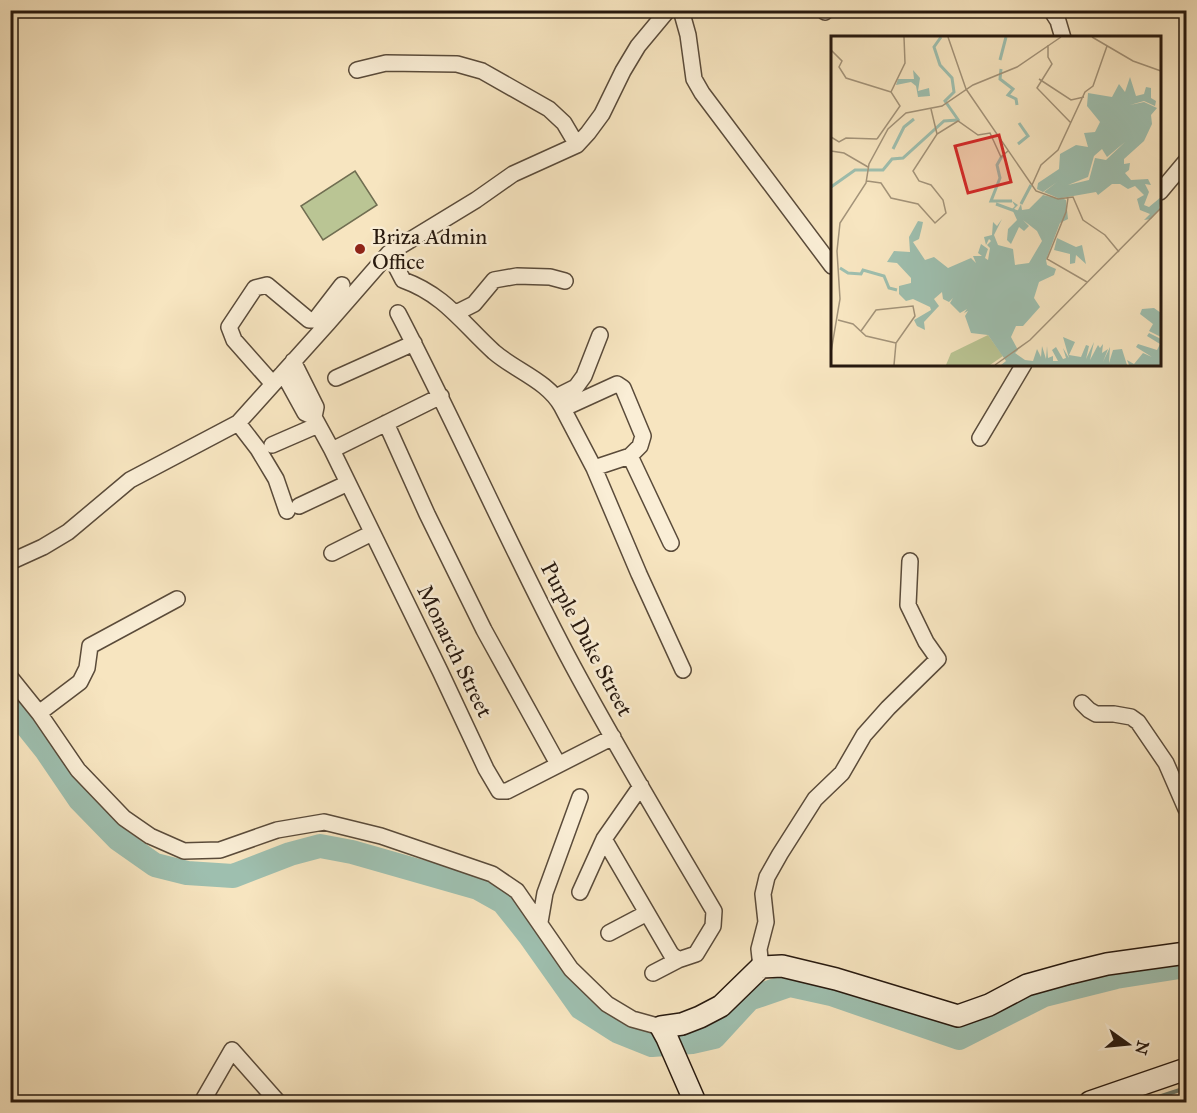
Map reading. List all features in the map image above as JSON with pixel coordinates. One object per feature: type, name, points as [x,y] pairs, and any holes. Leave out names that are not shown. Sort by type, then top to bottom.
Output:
[{"type":"street","points":[[10,562],[43,547],[68,532],[130,480],[237,423],[388,253],[476,200],[513,174],[577,145],[602,114],[638,46],[668,10]]},
{"type":"street","points":[[681,10],[688,34],[694,79],[702,93],[831,265]]},
{"type":"street","points":[[1051,10],[1058,21],[1062,36]]},
{"type":"street","points":[[357,70],[386,63],[457,64],[482,71],[549,109],[564,123],[577,145]]},
{"type":"street","points":[[1161,191],[1186,161]]},
{"type":"street","points":[[388,253],[404,280],[436,296],[495,352],[546,387],[559,402],[594,468],[683,670]]},
{"type":"street","points":[[456,313],[474,304],[494,280],[517,276],[549,277],[565,281]]},
{"type":"street","name":"Monarch Street","points":[[342,285],[315,320],[309,320],[267,285],[255,288],[229,327],[234,340],[278,379],[305,413],[316,421],[486,769],[499,791],[507,791],[613,737]]},
{"type":"street","name":"Purple Duke Street","points":[[398,313],[567,655],[714,911],[713,926],[696,954],[675,957],[653,973]]},
{"type":"street","points":[[559,402],[576,387],[584,376],[600,335]]},
{"type":"street","points":[[336,378],[414,343]]},
{"type":"street","name":"Monarch Street","points":[[293,361],[316,407],[316,421]]},
{"type":"street","points":[[980,438],[1023,366]]},
{"type":"street","points":[[559,402],[571,405],[617,384],[623,388],[643,436],[640,446],[630,456],[594,468]]},
{"type":"street","points":[[332,450],[441,396]]},
{"type":"street","points":[[272,445],[316,421]]},
{"type":"street","points":[[237,423],[258,449],[293,509],[348,483]]},
{"type":"street","points":[[386,423],[427,514],[484,630],[558,764]]},
{"type":"street","points":[[630,456],[671,543]]},
{"type":"street","points":[[332,553],[372,532]]},
{"type":"street","points":[[761,967],[759,949],[766,922],[763,894],[767,877],[780,854],[814,799],[842,773],[864,735],[938,659],[908,605],[910,561]]},
{"type":"street","points":[[39,713],[80,682],[87,668],[90,646],[177,599]]},
{"type":"street","points":[[10,677],[39,713],[78,770],[124,818],[150,836],[184,852],[220,850],[277,830],[324,822],[381,836],[492,874],[517,891],[571,969],[608,1004],[666,1038],[695,1102]]},
{"type":"street","points":[[1082,703],[1096,714],[1131,717],[1138,722],[1166,763],[1186,809]]},
{"type":"street","points":[[580,892],[604,839],[641,786]]},
{"type":"street","points":[[540,922],[546,893],[580,797]]},
{"type":"street","points":[[604,839],[646,913],[675,957]]},
{"type":"street","points":[[609,933],[646,913]]},
{"type":"street","points":[[666,1038],[682,1024],[721,1006],[761,967],[782,966],[836,979],[958,1016],[989,1005],[1027,985],[1107,964],[1186,953]]},
{"type":"street","points":[[202,1102],[232,1050],[278,1102]]},
{"type":"street","points":[[1090,1102],[1186,1069]]},
{"type":"green space","points":[[355,171],[377,205],[323,240],[301,206]]},
{"type":"waterway","points":[[10,705],[46,750],[80,800],[118,839],[155,865],[187,873],[233,876],[290,854],[320,846],[352,852],[478,888],[503,902],[581,1008],[617,1031],[652,1045],[692,1042],[714,1037],[749,999],[790,985],[831,994],[959,1038],[1044,995],[1116,977],[1186,966]]},
{"type":"waterway","points":[[1143,1102],[1186,1088]]},
{"type":"place","name":"Briza Admin Office","points":[[360,249]]}]
